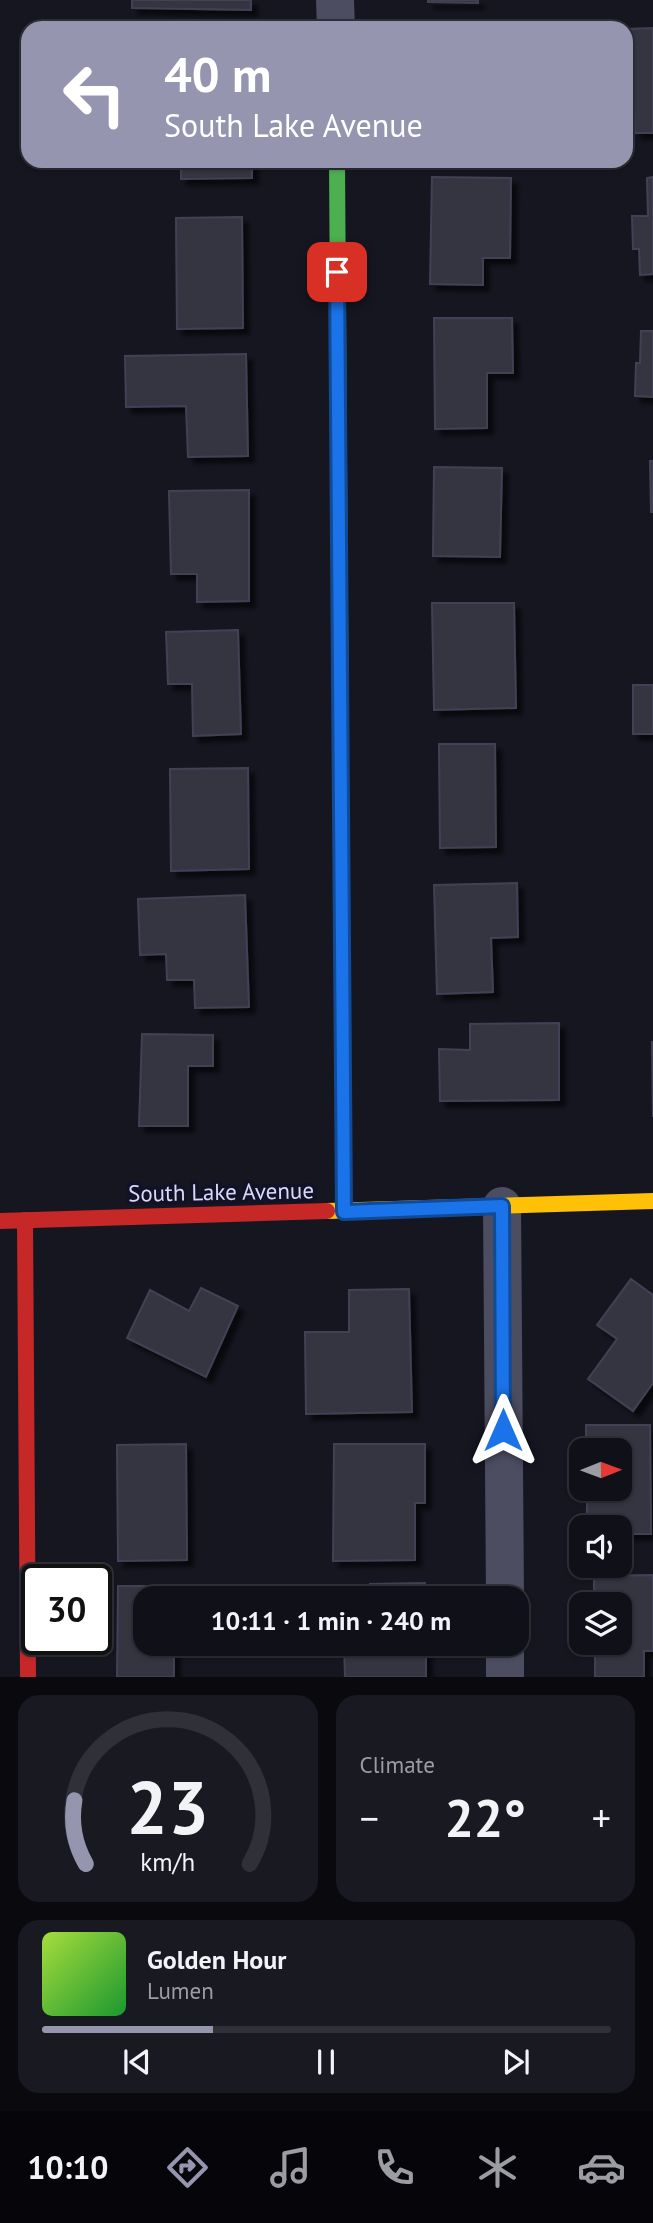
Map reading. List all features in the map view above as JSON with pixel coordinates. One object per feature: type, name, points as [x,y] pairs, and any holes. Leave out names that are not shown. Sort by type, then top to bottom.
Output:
[{"type":"street","points":[[335,0],[335,21]]},
{"type":"street","points":[[337,168],[344,1212]]},
{"type":"street","name":"South Lake Avenue","points":[[0,1221],[653,1200]]},
{"type":"street","points":[[502,1206],[505,1586]]},
{"type":"street","points":[[25,1220],[28,1677]]},
{"type":"street","points":[[505,1656],[505,1677]]},
{"type":"building","points":[[132,0],[251,0],[251,10],[132,8]]},
{"type":"building","points":[[478,0],[478,3],[428,2]]},
{"type":"building","points":[[653,28],[653,133],[635,133],[633,29]]},
{"type":"building","points":[[181,168],[252,168],[252,178],[181,179]]},
{"type":"building","points":[[432,177],[511,178],[510,258],[483,258],[483,285],[430,284]]},
{"type":"building","points":[[653,177],[653,274],[640,275],[639,249],[633,249],[632,216],[648,216],[647,178]]},
{"type":"building","points":[[242,217],[243,328],[177,329],[176,218]]},
{"type":"building","points":[[434,318],[512,318],[513,373],[487,373],[487,428],[435,429]]},
{"type":"building","points":[[641,331],[653,331],[653,397],[635,396]]},
{"type":"building","points":[[246,354],[248,456],[188,457],[186,406],[126,407],[125,356]]},
{"type":"building","points":[[650,461],[653,461],[653,512],[651,512]]},
{"type":"building","points":[[434,467],[502,468],[500,557],[433,556]]},
{"type":"building","points":[[249,490],[249,601],[197,602],[197,574],[171,574],[169,491]]},
{"type":"building","points":[[432,603],[514,603],[516,708],[434,710]]},
{"type":"building","points":[[238,630],[241,734],[193,736],[192,684],[168,684],[166,632]]},
{"type":"building","points":[[633,685],[653,685],[653,734],[633,734]]},
{"type":"building","points":[[439,744],[495,744],[496,847],[440,848]]},
{"type":"building","points":[[248,768],[249,869],[171,871],[170,769]]},
{"type":"building","points":[[517,883],[518,937],[491,938],[493,992],[437,994],[434,885]]},
{"type":"building","points":[[245,895],[249,1007],[195,1008],[194,980],[167,980],[166,954],[140,955],[138,899]]},
{"type":"building","points":[[559,1023],[559,1100],[440,1101],[439,1049],[470,1050],[470,1024]]},
{"type":"building","points":[[142,1034],[213,1035],[213,1066],[188,1066],[188,1126],[139,1126]]},
{"type":"building","points":[[652,1042],[653,1042],[653,1117]]},
{"type":"building","points":[[631,1279],[653,1295],[653,1383],[633,1411],[588,1379],[617,1339],[597,1325]]},
{"type":"building","points":[[201,1288],[238,1306],[206,1377],[127,1338],[150,1290],[189,1311]]},
{"type":"building","points":[[409,1289],[412,1412],[306,1414],[305,1332],[349,1332],[349,1290]]},
{"type":"building","points":[[586,1425],[650,1425],[651,1534],[632,1534],[632,1515],[587,1515],[587,1502],[632,1502],[632,1438],[586,1438]]},
{"type":"building","points":[[186,1444],[187,1560],[118,1561],[117,1445]]},
{"type":"building","points":[[334,1444],[425,1444],[425,1503],[415,1503],[415,1560],[333,1561]]},
{"type":"building","points":[[632,1575],[653,1575],[653,1651],[644,1651],[644,1677],[595,1677],[595,1655],[632,1655],[632,1592],[594,1592],[594,1578],[632,1578]]},
{"type":"building","points":[[425,1583],[425,1586],[370,1586]]},
{"type":"building","points":[[118,1586],[133,1586],[133,1656],[174,1656],[174,1677],[117,1677]]},
{"type":"building","points":[[344,1656],[426,1656],[426,1677],[345,1677]]},
{"type":"traffic: fast","points":[[337,168],[340,608]]},
{"type":"traffic: fast","points":[[342,969],[344,1212]]},
{"type":"traffic: slow","points":[[340,608],[342,969]]},
{"type":"traffic: slow","points":[[327,1211],[653,1201]]},
{"type":"traffic: jam","points":[[0,1221],[327,1211]]},
{"type":"traffic: jam","points":[[25,1220],[28,1677]]},
{"type":"route","points":[[337,272],[344,1212],[502,1206],[503,1430]]}]
